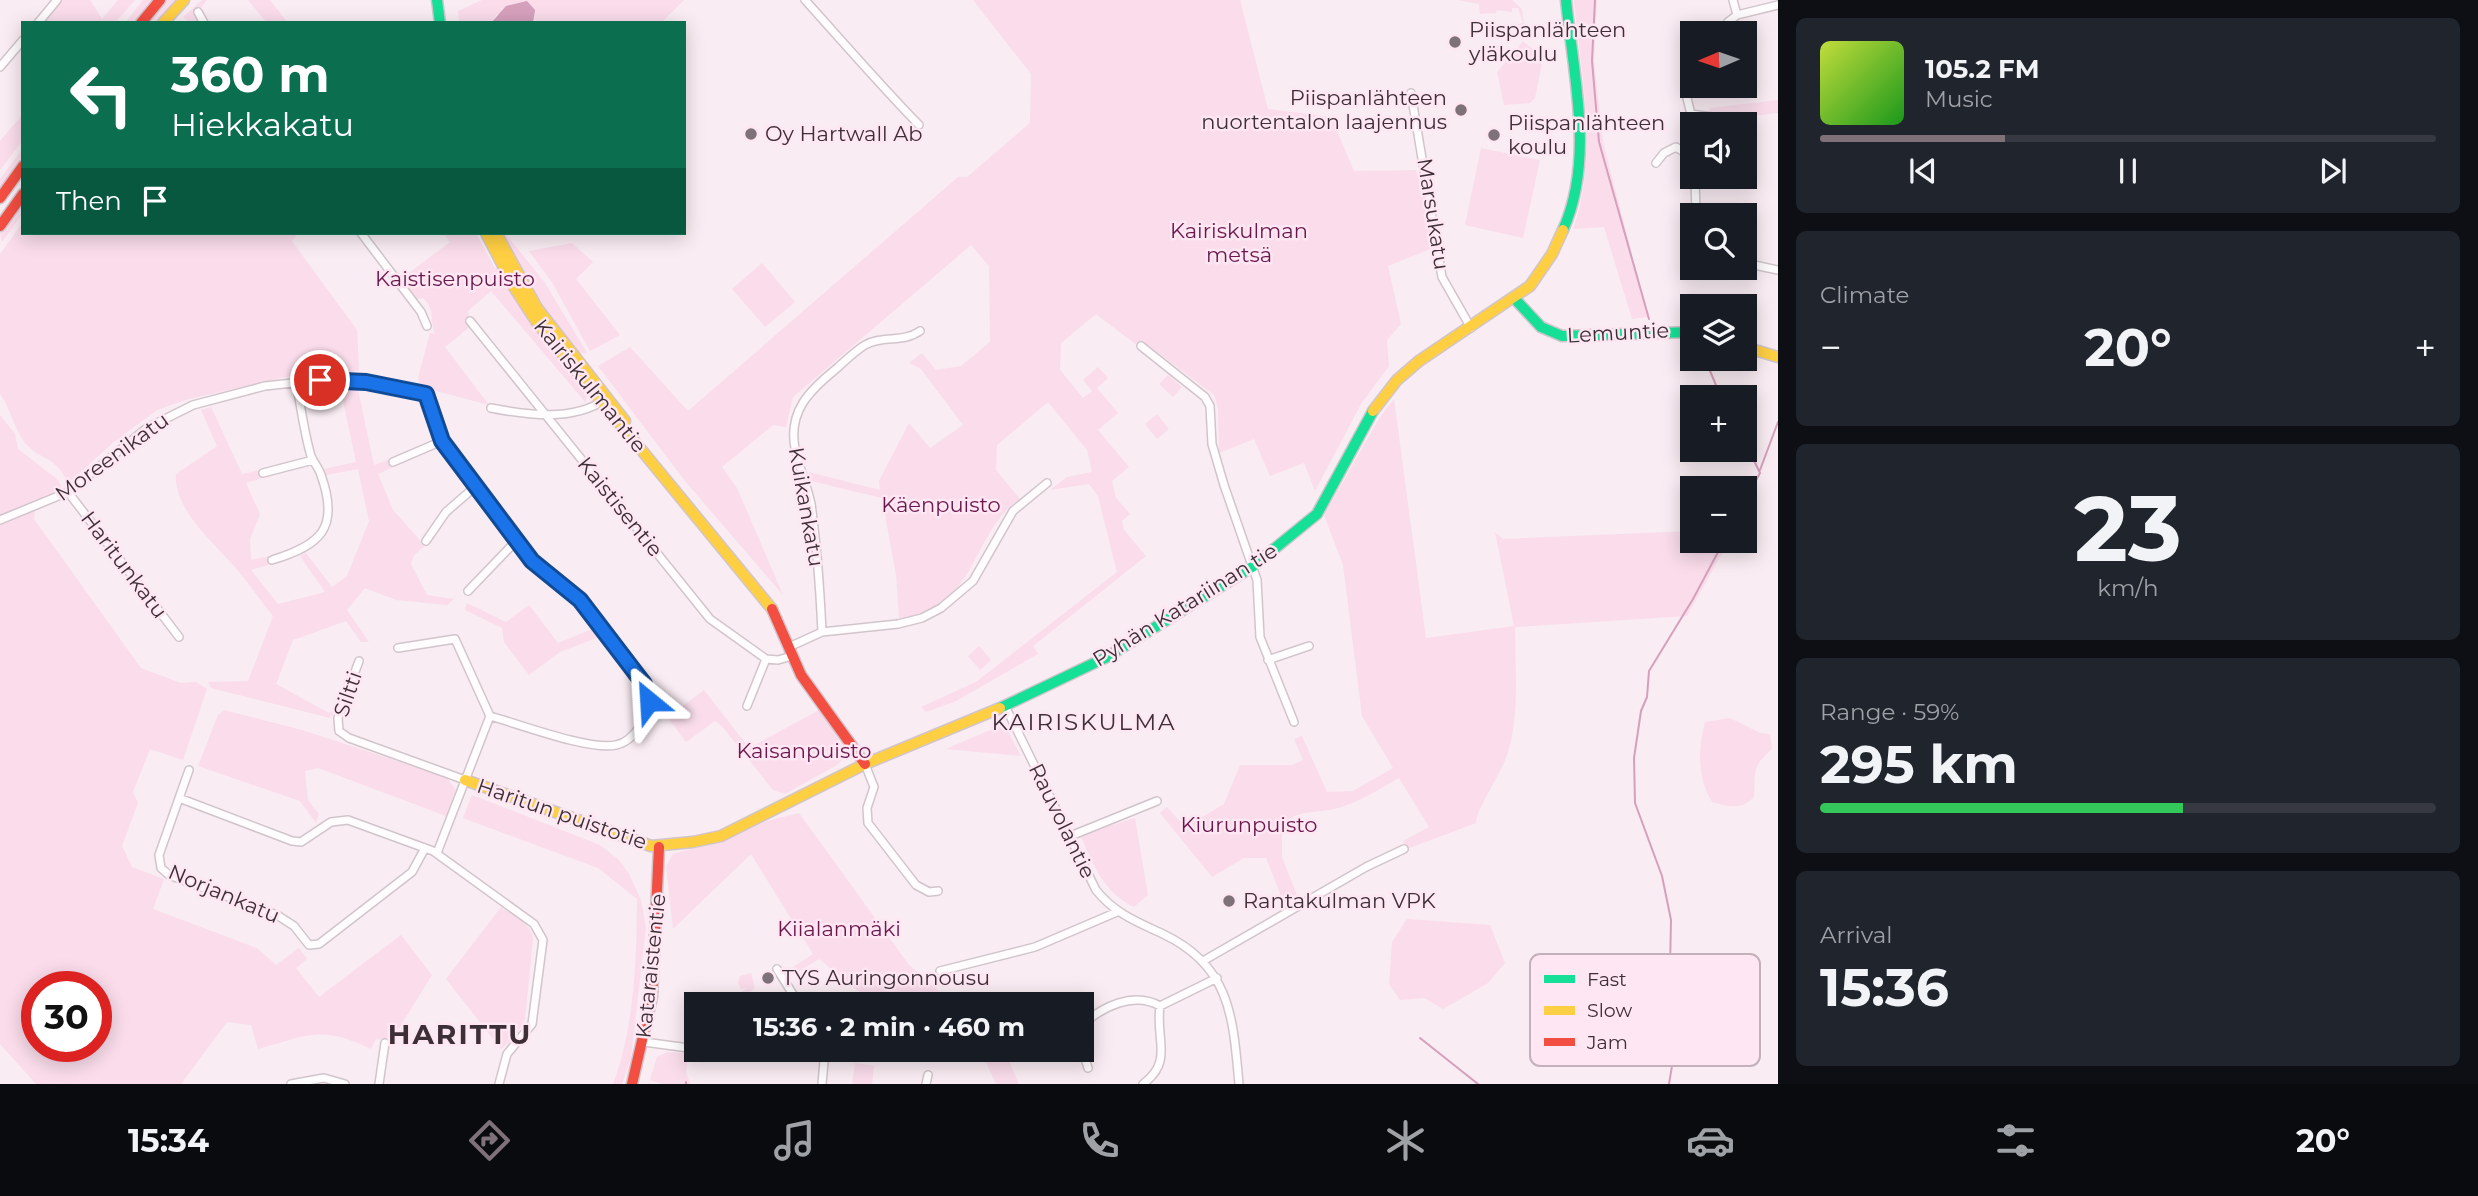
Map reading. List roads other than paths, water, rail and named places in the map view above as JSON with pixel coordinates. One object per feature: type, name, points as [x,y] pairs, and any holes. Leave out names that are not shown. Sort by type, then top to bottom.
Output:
[{"type":"street","points":[[40,21],[57,0]]},
{"type":"street","points":[[143,21],[160,0]]},
{"type":"street","points":[[165,21],[184,0]]},
{"type":"street","points":[[437,0],[440,21]]},
{"type":"street","points":[[444,0],[447,21]]},
{"type":"street","points":[[805,0],[853,58],[874,73],[919,125]]},
{"type":"street","name":"Pyhän Katariinan tie","points":[[865,764],[1005,706],[1107,657],[1252,567],[1317,514],[1373,411],[1397,380],[1419,361],[1515,299],[1530,286],[1552,254],[1573,207],[1579,177],[1578,112],[1566,0]]},
{"type":"street","points":[[1733,0],[1737,15]]},
{"type":"street","points":[[1729,21],[1737,15],[1778,5]]},
{"type":"street","points":[[198,12],[203,21]]},
{"type":"street","points":[[0,67],[21,42]]},
{"type":"street","name":"Marsukatu","points":[[1411,93],[1441,277],[1471,328]]},
{"type":"street","points":[[1656,163],[1664,153],[1676,147],[1680,150]]},
{"type":"street","points":[[0,198],[21,169]]},
{"type":"street","points":[[0,226],[21,197]]},
{"type":"street","points":[[363,235],[421,312],[427,326]]},
{"type":"street","name":"Kairiskulmantie","points":[[487,235],[514,287],[538,324],[676,482],[764,596],[801,675],[865,764]]},
{"type":"street","name":"Kairiskulmantie","points":[[497,235],[521,283],[544,320],[604,401]]},
{"type":"street","points":[[1757,266],[1778,270]]},
{"type":"street","name":"Lemuntie","points":[[1515,299],[1544,330],[1562,337],[1642,330],[1680,332]]},
{"type":"street","name":"Kaistisentie","points":[[470,321],[710,619],[766,659]]},
{"type":"street","name":"Kuikankatu","points":[[822,632],[817,547],[810,499],[795,448],[796,417],[800,403],[814,386],[865,345],[882,340],[904,340],[920,331]]},
{"type":"street","points":[[1141,346],[1196,390],[1210,405],[1212,444],[1259,593],[1258,627],[1268,660],[1294,722]]},
{"type":"street","points":[[1757,351],[1778,357]]},
{"type":"street","name":"Moreenikatu","points":[[0,520],[68,492],[137,434],[184,408],[256,388],[296,382],[353,381],[426,394],[442,441]]},
{"type":"street","points":[[272,559],[308,547],[326,527],[327,497],[313,460],[296,382]]},
{"type":"street","points":[[491,408],[545,415],[582,410],[604,401]]},
{"type":"street","points":[[393,462],[442,441],[537,565],[580,600],[644,684],[648,707],[635,734],[621,744],[610,746],[584,742],[490,716],[455,639],[398,648]]},
{"type":"street","points":[[263,473],[313,460]]},
{"type":"street","points":[[747,706],[766,659],[778,660],[822,632],[898,624],[922,618],[942,608],[973,581],[1013,511],[1047,483]]},
{"type":"street","points":[[426,541],[446,512],[476,486]]},
{"type":"street","name":"Haritunkatu","points":[[68,492],[179,637]]},
{"type":"street","points":[[468,590],[517,540]]},
{"type":"street","points":[[1268,660],[1309,646]]},
{"type":"street","name":"Siltti","points":[[337,727],[359,661]]},
{"type":"street","name":"Rauvolantie","points":[[1005,706],[1096,890],[1117,912],[1176,940],[1203,961],[1217,978],[1231,1009],[1240,1084]]},
{"type":"street","name":"Norjankatu","points":[[189,770],[159,855],[161,868],[169,875],[277,915],[294,926],[309,945],[319,944],[412,873],[431,851],[466,780],[490,716]]},
{"type":"street","name":"Haritun puistotie","points":[[337,727],[349,738],[607,832],[659,847],[721,836],[865,764]]},
{"type":"street","points":[[865,764],[874,787],[867,808],[868,823],[921,890],[938,891]]},
{"type":"street","points":[[179,798],[292,841],[301,842],[331,822],[348,820],[431,851],[534,924],[542,940],[532,1024],[507,1054],[499,1084]]},
{"type":"street","points":[[1068,837],[1157,801]]},
{"type":"street","name":"Kataraistentie","points":[[632,1084],[644,1042],[659,908],[659,847]]},
{"type":"street","points":[[1203,961],[1334,884],[1404,849]]},
{"type":"street","points":[[940,971],[1035,947],[1117,912]]},
{"type":"street","points":[[778,969],[790,992]]},
{"type":"street","points":[[1094,1017],[1112,1004],[1147,1001],[1160,1006],[1217,978]]},
{"type":"street","points":[[1143,1084],[1156,1074],[1161,1064],[1160,1006]]},
{"type":"street","points":[[644,1042],[684,1047]]},
{"type":"street","points":[[379,1084],[385,1044]]},
{"type":"street","points":[[822,1084],[824,1062]]},
{"type":"street","points":[[1086,1062],[1088,1068]]},
{"type":"street","points":[[926,1084],[928,1075]]},
{"type":"street","points":[[291,1084],[324,1078],[345,1084]]},
{"type":"waterway","points":[[1595,0],[1592,61],[1599,142],[1649,319]]},
{"type":"waterway","points":[[1666,336],[1680,338]]},
{"type":"waterway","points":[[1710,371],[1716,385]]},
{"type":"waterway","points":[[1760,470],[1778,422]]},
{"type":"waterway","points":[[1755,462],[1760,473],[1757,479]]},
{"type":"waterway","points":[[1670,954],[1671,920],[1662,876],[1635,803],[1634,758],[1641,711],[1647,697],[1649,671],[1718,553]]},
{"type":"waterway","points":[[1420,1038],[1478,1084]]},
{"type":"waterway","points":[[1669,1084],[1672,1066]]},
{"type":"place","name":"Piispanlähteen yläkoulu","points":[[1455,42]]},
{"type":"place","name":"Piispanlähteen nuortentalon laajennus","points":[[1461,110]]},
{"type":"place","name":"Oy Hartwall Ab","points":[[751,134]]},
{"type":"place","name":"Piispanlähteen koulu","points":[[1494,135]]},
{"type":"place","name":"Rantakulman VPK","points":[[1229,901]]},
{"type":"place","name":"TYS Auringonnousu","points":[[768,978]]},
{"type":"district","name":"KAIRISKULMA","points":[[1084,722]]},
{"type":"district","name":"HARITTU","points":[[460,1034]]},
{"type":"park label","name":"Kairiskulman metsä","points":[[1239,243]]},
{"type":"park label","name":"Kaistisenpuisto","points":[[455,279]]},
{"type":"park label","name":"Käenpuisto","points":[[941,505]]},
{"type":"park label","name":"Kaisanpuisto","points":[[804,751]]},
{"type":"park label","name":"Kiurunpuisto","points":[[1249,825]]},
{"type":"park label","name":"Kiialanmäki","points":[[839,929]]}]
